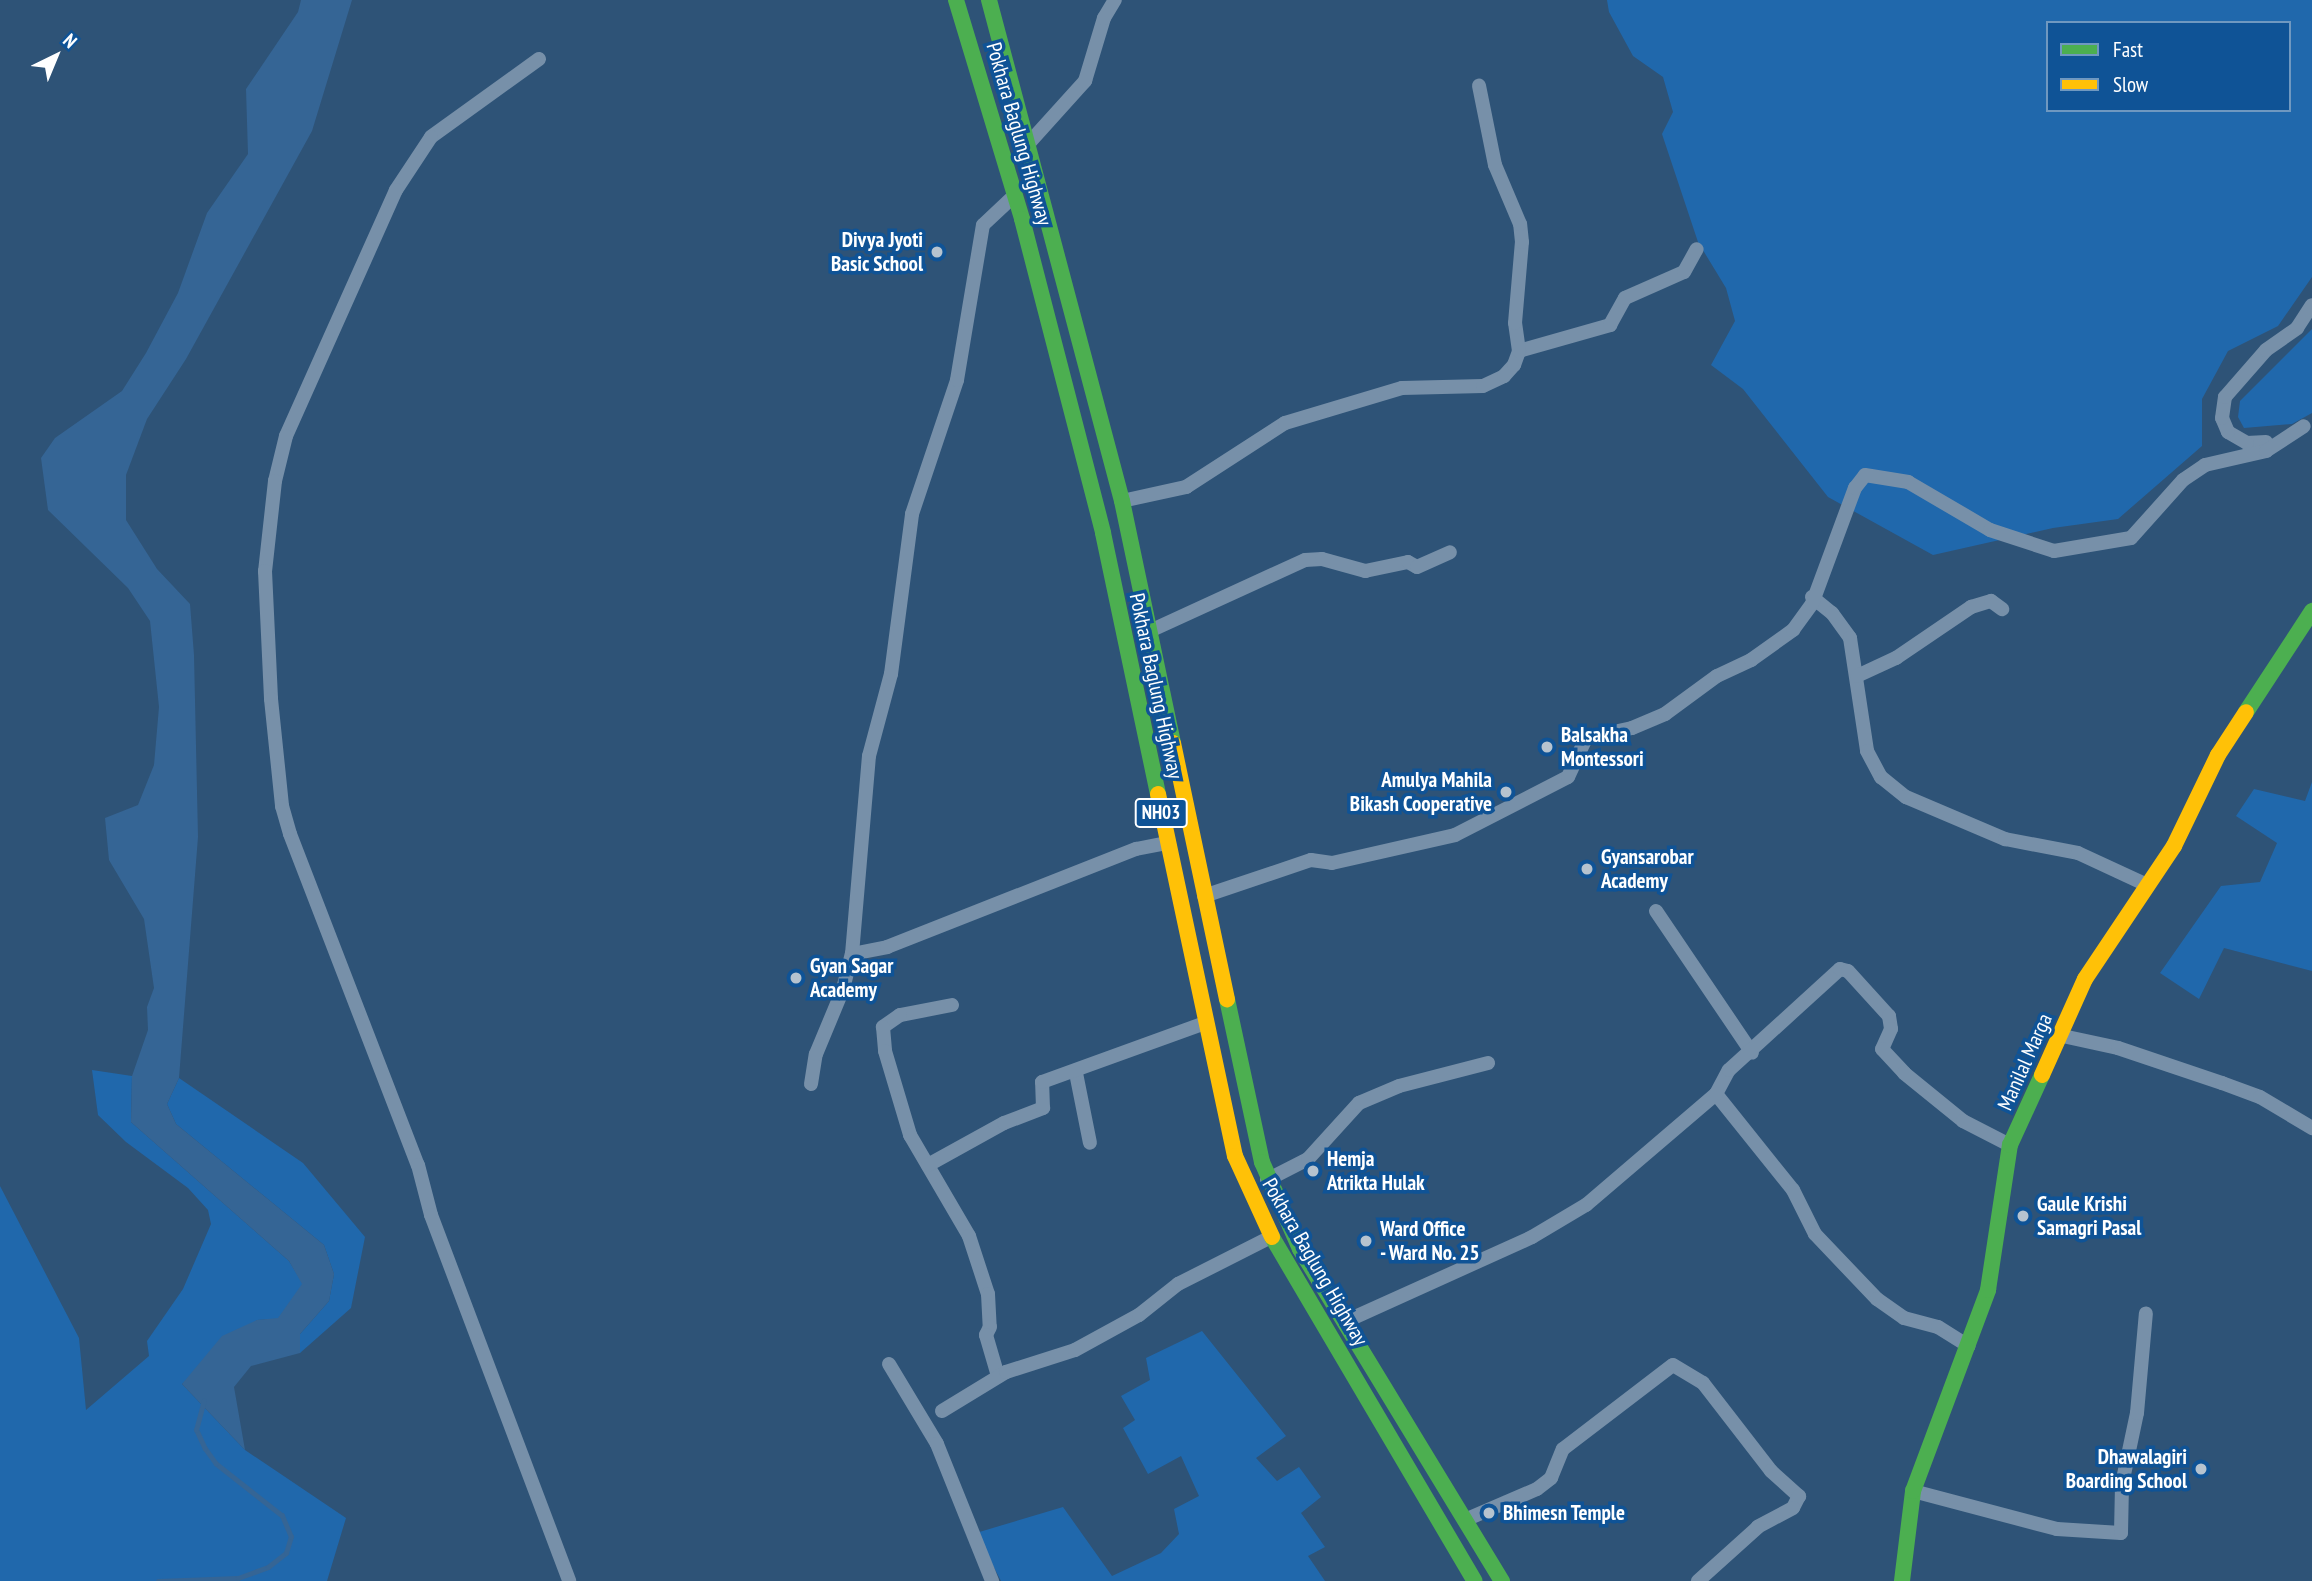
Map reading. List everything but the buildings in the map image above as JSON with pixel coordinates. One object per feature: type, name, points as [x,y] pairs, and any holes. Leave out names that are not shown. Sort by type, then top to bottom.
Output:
[{"type":"main road","name":"Pokhara Baglung Highway","points":[[956,0],[1015,195],[1103,533],[1235,1156],[1271,1237],[1475,1581]]},
{"type":"main road","name":"Pokhara Baglung Highway","points":[[989,0],[1122,501],[1152,630],[1203,896],[1267,1180],[1290,1232],[1503,1581]]},
{"type":"main road","points":[[1103,533],[1132,552]]},
{"type":"main road","name":"Manilal Marga","points":[[1902,1581],[1913,1491],[1969,1346],[1996,1257],[2010,1145],[2085,979],[2145,884],[2174,846],[2218,755],[2312,611]]},
{"type":"street","points":[[1029,143],[1086,81],[1104,18],[1115,0]]},
{"type":"street","points":[[539,59],[431,137],[396,190],[286,436],[275,481],[265,571],[271,699],[282,806],[290,834],[418,1165],[431,1215],[569,1581]]},
{"type":"street","points":[[1122,501],[1186,487],[1285,423],[1374,394],[1483,386],[1504,376],[1519,351],[1515,323],[1520,224],[1495,165],[1479,86]]},
{"type":"street","points":[[811,1084],[816,1054],[843,989],[852,954],[869,756],[891,674],[912,514],[957,380],[984,225],[1015,195]]},
{"type":"street","points":[[1519,351],[1610,325],[1625,298],[1684,272],[1697,248]]},
{"type":"street","points":[[2308,425],[2273,441],[2247,443],[2228,432],[2222,418],[2225,397],[2240,376],[2297,328],[2312,305]]},
{"type":"street","points":[[1203,896],[1311,860],[1332,863],[1471,829],[1568,778],[1586,738],[1632,728],[1665,715],[1717,676],[1751,660],[1793,630],[1812,597],[1855,488],[1865,475],[1908,482],[1990,530],[2054,551],[2131,538],[2183,480],[2205,465],[2266,451],[2308,425]]},
{"type":"street","points":[[1152,630],[1304,560],[1322,559],[1365,571],[1408,562],[1417,567],[1450,552]]},
{"type":"street","points":[[1812,597],[1832,613],[1850,638],[1872,764],[1906,797],[2005,839],[2078,853],[2145,884]]},
{"type":"street","points":[[1857,676],[1896,658],[1971,607],[1992,601],[2002,609]]},
{"type":"street","points":[[852,954],[887,947],[1136,849],[1167,843]]},
{"type":"street","points":[[1656,911],[1702,984],[1752,1053]]},
{"type":"street","points":[[1344,1322],[1532,1237],[1586,1205],[1716,1094],[1729,1070],[1752,1053],[1831,973],[1848,971],[1889,1016],[1891,1029],[1882,1049],[1904,1073],[1962,1121],[2010,1145]]},
{"type":"street","points":[[952,1006],[900,1015],[883,1027],[894,1093],[928,1165],[956,1208],[981,1271],[988,1293],[990,1327],[986,1335],[998,1376]]},
{"type":"street","points":[[928,1165],[1004,1123],[1043,1108],[1042,1082],[1076,1073],[1205,1023]]},
{"type":"street","points":[[2058,1035],[2118,1048],[2222,1083],[2259,1097],[2312,1128]]},
{"type":"street","points":[[1267,1180],[1308,1158],[1359,1103],[1399,1086],[1488,1063]]},
{"type":"street","points":[[1076,1073],[1090,1143]]},
{"type":"street","points":[[1716,1094],[1793,1190],[1815,1234],[1877,1299],[1903,1318],[1938,1327],[1969,1346]]},
{"type":"street","points":[[942,1411],[998,1376],[1075,1350],[1139,1315],[1178,1284],[1271,1237]]},
{"type":"street","points":[[1913,1491],[2057,1529],[2121,1533],[2122,1484],[2138,1400],[2146,1313]]},
{"type":"street","points":[[889,1364],[937,1444],[992,1581]]},
{"type":"street","points":[[1465,1520],[1537,1489],[1551,1478],[1563,1449],[1674,1365],[1703,1383],[1771,1471],[1799,1496],[1793,1508],[1758,1527],[1698,1581]]},
{"type":"shaded area","points":[[301,0],[352,0],[312,131],[186,359],[147,419],[126,475],[126,520],[157,569],[190,604],[194,655],[198,837],[179,1078],[167,1104],[176,1124],[324,1245],[334,1274],[329,1301],[300,1334],[300,1353],[251,1366],[234,1387],[245,1450],[182,1384],[222,1336],[257,1320],[278,1318],[302,1284],[289,1261],[131,1122],[132,1076],[148,1030],[147,1007],[154,988],[144,919],[109,860],[105,818],[138,805],[154,765],[159,707],[150,621],[128,588],[48,510],[41,458],[55,438],[122,391],[146,353],[178,293],[207,213],[248,154],[246,89],[298,12]]},
{"type":"shaded area","points":[[1607,0],[2312,0],[2312,277],[2278,326],[2228,351],[2202,399],[2202,446],[2118,519],[2053,528],[1933,555],[1828,497],[1743,389],[1711,365],[1735,321],[1726,288],[1698,242],[1662,134],[1673,112],[1663,77],[1633,56],[1609,12]]},
{"type":"shaded area","points":[[2312,329],[2312,413],[2292,424],[2244,428],[2238,417],[2240,401]]},
{"type":"shaded area","points":[[2312,782],[2312,971],[2224,948],[2199,999],[2160,973],[2221,886],[2260,882],[2277,843],[2236,816],[2254,789],[2305,801]]},
{"type":"shaded area","points":[[92,1070],[132,1076],[131,1122],[289,1261],[303,1284],[278,1319],[257,1320],[182,1384],[245,1450],[346,1518],[327,1581],[0,1581],[0,1186],[79,1338],[86,1410],[149,1356],[147,1341],[183,1289],[211,1224],[208,1210],[188,1188],[126,1142],[98,1115]]},
{"type":"shaded area","points":[[179,1078],[303,1163],[365,1237],[351,1308],[300,1353],[300,1334],[329,1301],[334,1274],[324,1245],[176,1124],[167,1104]]},
{"type":"shaded area","points":[[1202,1331],[1286,1436],[1256,1458],[1277,1481],[1299,1467],[1321,1497],[1301,1513],[1325,1547],[1308,1556],[1325,1581],[1001,1581],[976,1533],[1063,1507],[1112,1576],[1161,1553],[1179,1534],[1174,1509],[1199,1496],[1181,1456],[1148,1474],[1123,1428],[1135,1420],[1121,1396],[1150,1380],[1146,1358]]},
{"type":"waterway","points":[[158,1581],[238,1578],[268,1567],[286,1553],[291,1537],[282,1516],[216,1464],[205,1449],[196,1430],[204,1401]]},
{"type":"traffic: fast","points":[[956,0],[1022,219],[1103,533],[1158,794]]},
{"type":"traffic: fast","points":[[989,0],[1122,501],[1173,743]]},
{"type":"traffic: fast","points":[[2246,712],[2312,611]]},
{"type":"traffic: fast","points":[[1227,999],[1262,1162],[1300,1249],[1502,1581]]},
{"type":"traffic: fast","points":[[1902,1581],[1913,1491],[1988,1290],[2010,1145],[2042,1075]]},
{"type":"traffic: fast","points":[[1272,1237],[1475,1581]]},
{"type":"traffic: slow","points":[[2042,1075],[2085,979],[2174,846],[2218,755],[2246,712]]},
{"type":"traffic: slow","points":[[1173,743],[1227,999]]},
{"type":"traffic: slow","points":[[1158,794],[1235,1156],[1272,1237]]},
{"type":"place","name":"Divya Jyoti Basic School","points":[[937,252]]},
{"type":"place","name":"Balsakha Montessori","points":[[1547,747]]},
{"type":"place","name":"Amulya Mahila Bikash Cooperative","points":[[1506,792]]},
{"type":"place","name":"Gyansarobar Academy","points":[[1587,869]]},
{"type":"place","name":"Gyan Sagar Academy","points":[[796,978]]},
{"type":"place","name":"Hemja Atrikta Hulak","points":[[1313,1171]]},
{"type":"place","name":"Gaule Krishi Samagri Pasal","points":[[2023,1216]]},
{"type":"place","name":"Ward Office - Ward No. 25","points":[[1366,1241]]},
{"type":"place","name":"Dhawalagiri Boarding School","points":[[2201,1469]]},
{"type":"place","name":"Bhimesn Temple","points":[[1489,1513]]}]
